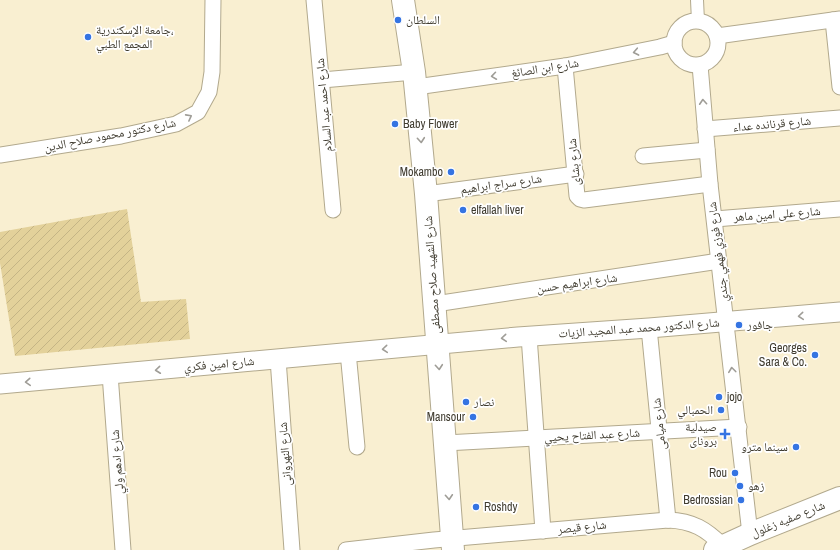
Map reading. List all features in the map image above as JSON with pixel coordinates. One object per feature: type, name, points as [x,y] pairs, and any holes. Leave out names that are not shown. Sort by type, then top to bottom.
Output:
[{"type":"main road","name":"شارع الشهيد صلاح مصطفى","points":[[403,0],[415,79],[435,304],[446,443],[446,543]]},
{"type":"main road","name":"شارع صفيه زغلول","points":[[719,548],[840,498]]},
{"type":"street","name":"شارع دكتور محمود صلاح الدين","points":[[0,155],[121,136],[176,124],[198,112],[209,92],[212,72],[213,0]]},
{"type":"street","name":"شارع احمد عبد السلام","points":[[314,0],[334,210]]},
{"type":"street","points":[[697,0],[698,21]]},
{"type":"street","points":[[717,36],[837,19],[840,87]]},
{"type":"street","points":[[698,21],[705,23],[711,27],[717,36],[717,51],[707,62],[700,65],[693,65],[685,62],[675,51],[674,43],[676,36],[679,29],[685,24],[698,21]]},
{"type":"street","name":"شارع ابن الصائغ","points":[[322,80],[415,79],[565,66],[674,43]]},
{"type":"street","name":"شارع فوزي فهمي جندي","points":[[700,65],[710,184],[739,427],[750,534]]},
{"type":"street","name":"شارع بشاى","points":[[565,66],[578,196],[580,199],[584,200],[710,184]]},
{"type":"street","name":"شارع قرنانده عداء","points":[[705,129],[840,118]]},
{"type":"street","points":[[643,156],[707,150]]},
{"type":"street","name":"شارع سراج ابراهيم","points":[[426,194],[576,174]]},
{"type":"street","name":"شارع على امين ماهر","points":[[715,219],[840,209]]},
{"type":"street","name":"شارع ابراهيم حسن","points":[[435,304],[719,261]]},
{"type":"street","name":"شارع الدكتور محمد عبد المجيد الزيات","points":[[437,344],[840,312]]},
{"type":"street","name":"شارع ميامى","points":[[649,328],[668,520]]},
{"type":"street","points":[[529,336],[543,531]]},
{"type":"street","name":"شارع امين فكري","points":[[0,384],[437,344]]},
{"type":"street","points":[[348,352],[357,447]]},
{"type":"street","name":"شارع النهروانى","points":[[278,359],[292,550]]},
{"type":"street","name":"شارع ادهم ولي","points":[[110,374],[123,550]]},
{"type":"street","name":"شارع عبد الفتاح يحيي","points":[[446,443],[739,427]]},
{"type":"street","name":"شارع قيصر","points":[[346,550],[446,543],[543,531],[668,520],[682,521],[696,526],[711,535],[719,548]]},
{"type":"street","points":[[411,550],[446,543]]},
{"type":"shaded area","points":[[127,209],[141,302],[186,299],[190,339],[15,356],[0,263],[0,232]]},
{"type":"place","name":"السلطان","points":[[398,20]]},
{"type":"place","name":"جامعة الإسكندرية، المجمع الطبي","points":[[88,37]]},
{"type":"place","name":"Baby Flower","points":[[395,124]]},
{"type":"place","name":"Mokambo","points":[[451,172]]},
{"type":"place","name":"elfallah liver","points":[[463,210]]},
{"type":"place","name":"جافور","points":[[739,325]]},
{"type":"place","name":"Georges Sara & Co.","points":[[815,355]]},
{"type":"place","name":"jojo","points":[[719,397]]},
{"type":"place","name":"نصار","points":[[466,402]]},
{"type":"place","name":"الحمبالي","points":[[721,410]]},
{"type":"place","name":"Mansour","points":[[473,417]]},
{"type":"place","name":"صيدلية بروناى","points":[[725,434]]},
{"type":"place","name":"سينما مترو","points":[[796,447]]},
{"type":"place","name":"Rou","points":[[735,473]]},
{"type":"place","name":"زهو","points":[[740,486]]},
{"type":"place","name":"Bedrossian","points":[[741,500]]},
{"type":"place","name":"Roshdy","points":[[476,507]]}]
